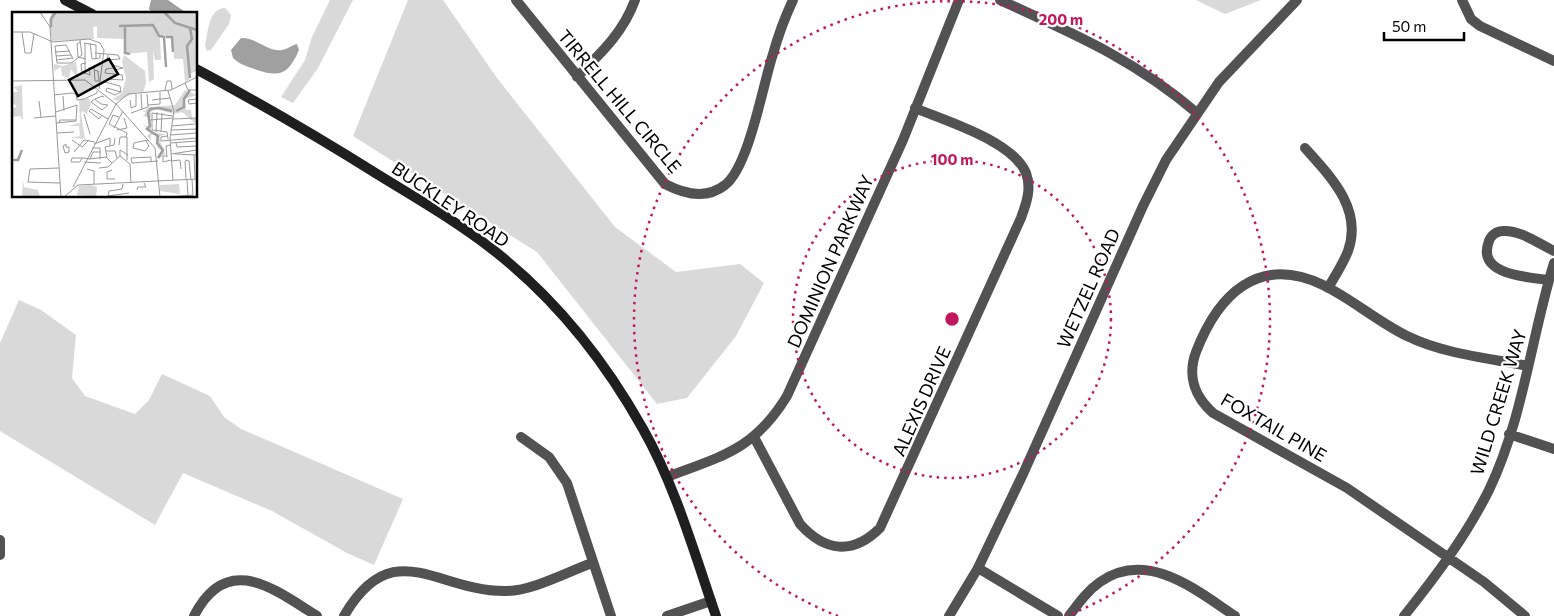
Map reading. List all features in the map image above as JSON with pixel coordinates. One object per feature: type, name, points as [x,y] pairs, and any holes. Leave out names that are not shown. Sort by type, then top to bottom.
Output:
[{"type":"main road","points":[[66,0],[88,12]]},
{"type":"main road","name":"BUCKLEY ROAD","points":[[198,70],[324,141],[452,220],[493,250],[531,284],[575,329],[620,390],[644,430],[667,478],[716,616]]},
{"type":"street","name":"TIRRELL HILL CIRCLE","points":[[516,0],[665,184],[680,192],[695,195],[709,193],[725,185],[735,174],[744,156],[773,53],[793,0]]},
{"type":"street","points":[[577,77],[615,40],[629,17],[635,0]]},
{"type":"street","name":"DOMINION PARKWAY","points":[[667,478],[728,453],[754,438],[773,419],[787,396],[915,108],[958,0]]},
{"type":"street","points":[[1000,0],[1104,48],[1164,85],[1197,113]]},
{"type":"street","name":"WETZEL ROAD","points":[[949,616],[978,568],[1143,206],[1166,160],[1219,82],[1297,0]]},
{"type":"street","points":[[1462,0],[1471,19],[1480,26],[1554,61]]},
{"type":"street","name":"ALEXIS DRIVE","points":[[754,438],[800,524],[811,536],[829,546],[847,548],[868,540],[880,528],[1021,218],[1029,194],[1027,175],[1020,162],[1006,149],[915,108]]},
{"type":"street","points":[[1306,148],[1327,172],[1346,199],[1352,216],[1352,238],[1348,252],[1328,288]]},
{"type":"street","points":[[1549,280],[1508,273],[1492,265],[1486,258],[1486,250],[1490,238],[1495,233],[1504,230],[1522,235],[1554,251]]},
{"type":"street","name":"WILD CREEK WAY","points":[[1404,616],[1449,558],[1489,489],[1509,434],[1554,265]]},
{"type":"street","name":"FOXTAIL PINE","points":[[1525,616],[1449,558],[1347,488],[1213,413],[1204,405],[1194,386],[1193,360],[1204,333],[1217,309],[1232,292],[1244,284],[1264,277],[1286,275],[1305,278],[1328,288],[1407,336],[1441,348],[1528,366]]},
{"type":"street","points":[[1509,434],[1554,449]]},
{"type":"street","points":[[521,437],[549,457],[567,483],[611,616]]},
{"type":"street","points":[[0,540],[0,555]]},
{"type":"street","points":[[344,616],[355,597],[368,584],[398,571],[423,572],[480,588],[506,591],[524,589],[592,563]]},
{"type":"street","points":[[978,568],[1058,616]]},
{"type":"street","points":[[1069,616],[1089,590],[1101,581],[1120,572],[1139,569],[1160,572],[1183,581],[1235,616]]},
{"type":"street","points":[[194,616],[205,598],[216,589],[232,582],[244,580],[267,585],[317,616]]},
{"type":"street","points":[[667,616],[711,601]]},
{"type":"shaded area","points":[[151,0],[168,0],[185,12],[151,12],[149,9]]},
{"type":"shaded area","points":[[330,0],[353,0],[318,68],[293,103],[281,97],[305,60],[312,37]]},
{"type":"shaded area","points":[[408,0],[443,0],[497,78],[615,227],[676,272],[740,264],[764,283],[736,336],[687,398],[657,404],[537,252],[353,136]]},
{"type":"shaded area","points":[[1196,0],[1261,0],[1225,14]]},
{"type":"shaded area","points":[[225,8],[231,15],[229,24],[211,50],[207,51],[205,46],[212,17],[219,9]]},
{"type":"shaded area","points":[[241,38],[252,40],[277,50],[297,44],[299,50],[288,69],[278,73],[265,72],[245,66],[233,58],[231,50]]},
{"type":"shaded area","points":[[19,300],[41,310],[76,335],[72,378],[85,396],[135,414],[149,400],[162,374],[210,396],[224,417],[241,429],[403,499],[374,565],[347,553],[272,511],[183,473],[155,525],[0,431],[0,343]]}]
